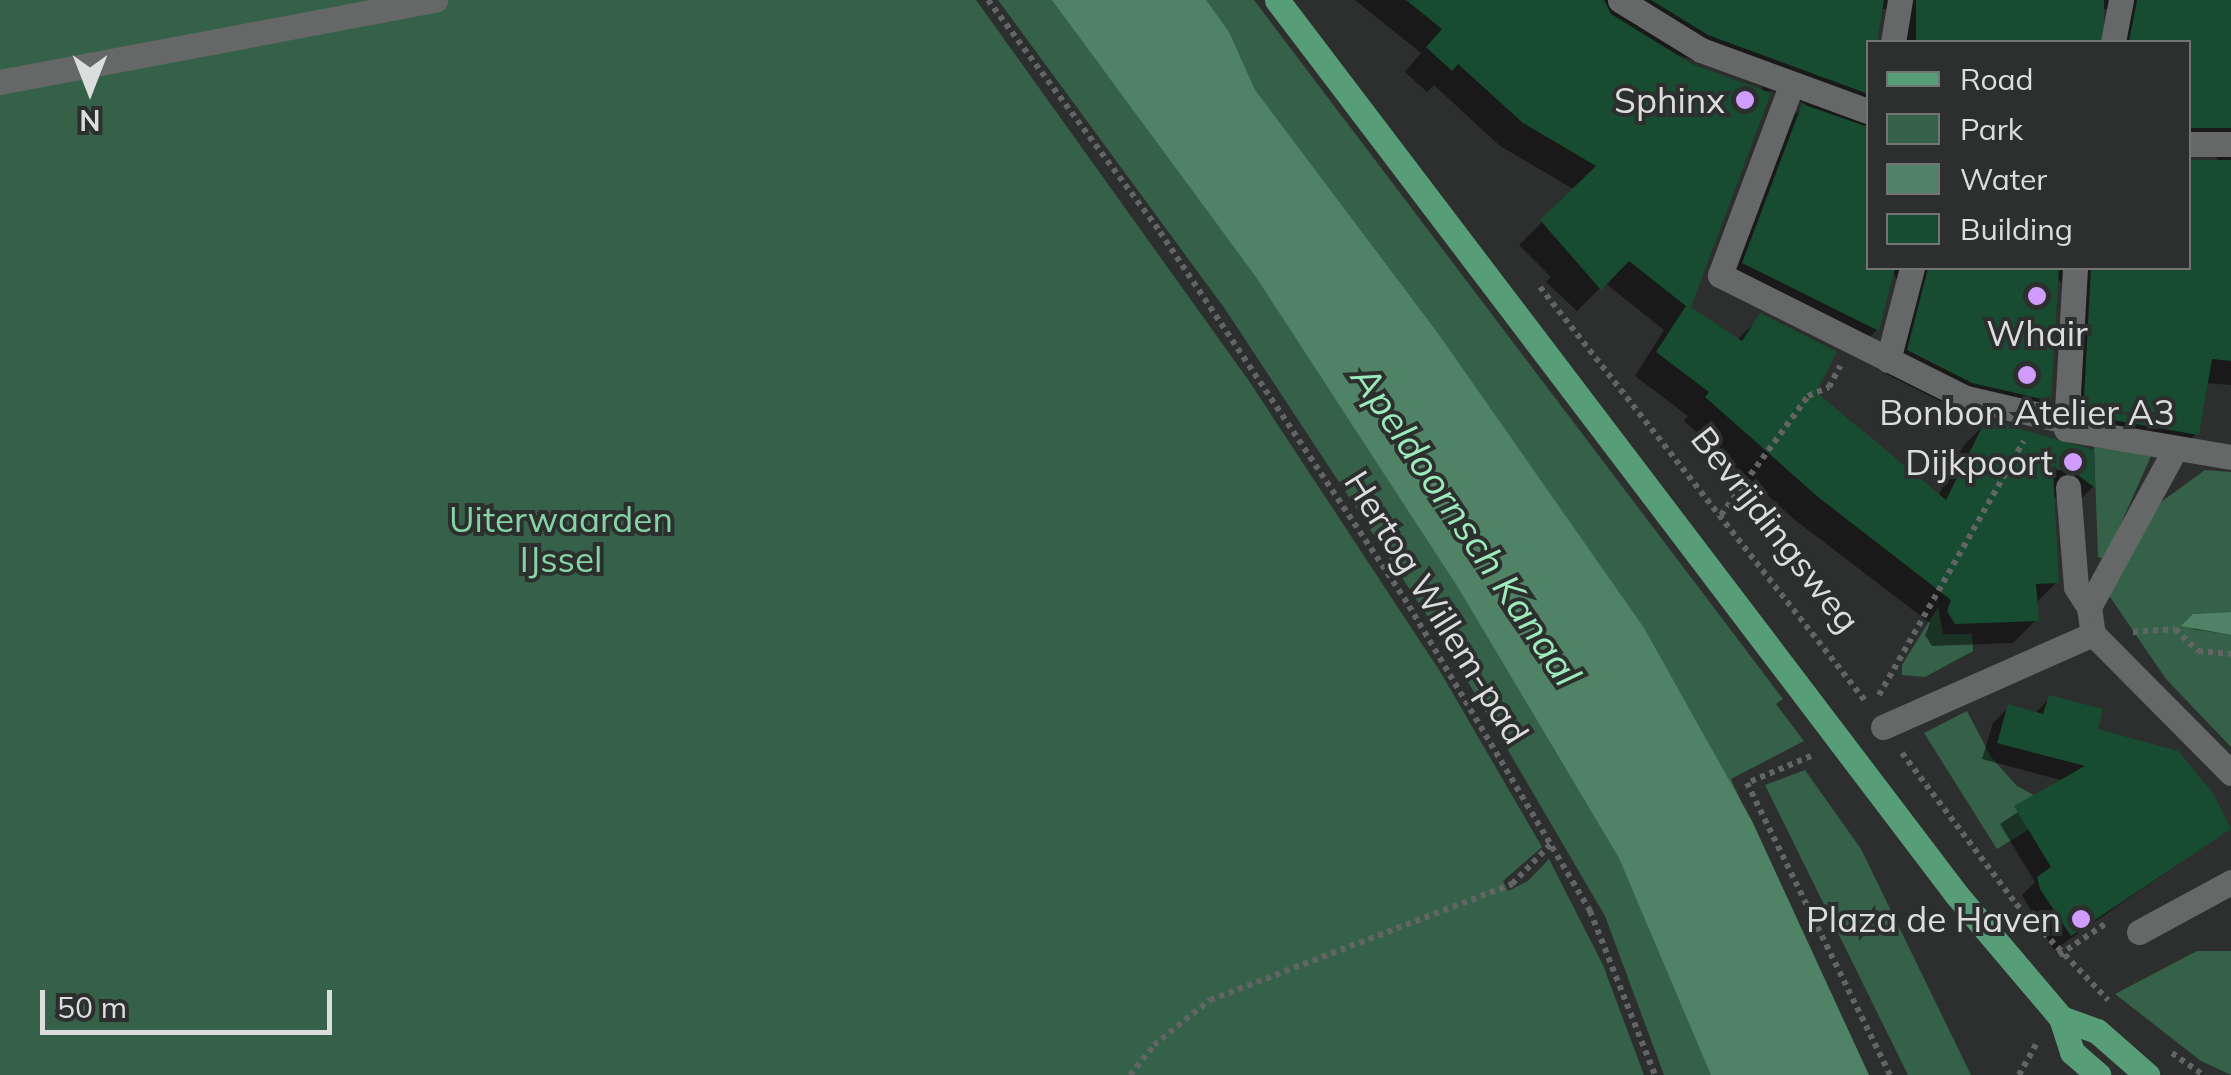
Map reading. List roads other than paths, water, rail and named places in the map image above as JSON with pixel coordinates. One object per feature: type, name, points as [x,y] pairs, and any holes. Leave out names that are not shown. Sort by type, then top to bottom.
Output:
[{"type":"main road","name":"Bevrijdingsweg","points":[[1277,0],[1834,726],[1956,894],[2061,1018],[2072,1052],[2098,1075]]},
{"type":"main road","name":"Bevrijdingsweg","points":[[2061,1018],[2097,1031],[2147,1075]]},
{"type":"street","points":[[0,82],[434,0]]},
{"type":"street","points":[[1620,0],[1701,50],[1866,110]]},
{"type":"street","points":[[1893,40],[1900,0]]},
{"type":"street","points":[[2113,40],[2121,0]]},
{"type":"street","points":[[1792,86],[1720,275],[1966,398],[2174,451],[2231,457]]},
{"type":"street","points":[[2191,144],[2231,144]]},
{"type":"street","points":[[1888,360],[1911,270]]},
{"type":"street","points":[[2066,425],[2075,270]]},
{"type":"street","points":[[2089,608],[2174,451]]},
{"type":"street","points":[[2068,487],[2076,586],[2089,608],[2093,634],[2231,774]]},
{"type":"street","points":[[1877,718],[2093,634]]},
{"type":"street","points":[[2139,932],[2231,882]]},
{"type":"water","name":"Apeldoornsch Kanaal","points":[[1052,0],[1206,0],[1229,32],[1255,90],[1437,332],[1644,628],[1752,821],[1869,1075],[1711,1075],[1619,858],[1459,589],[1256,277]]},
{"type":"water","points":[[2231,612],[2231,635],[2181,626],[2193,614]]},
{"type":"place","name":"Sphinx","points":[[1745,100]]},
{"type":"place","name":"Whair","points":[[2037,296]]},
{"type":"place","name":"Bonbon Atelier A3","points":[[2027,375]]},
{"type":"place","name":"Dijkpoort","points":[[2073,462]]},
{"type":"place","name":"Plaza de Haven","points":[[2081,919]]},
{"type":"park label","name":"Uiterwaarden IJssel","points":[[561,539]]}]
